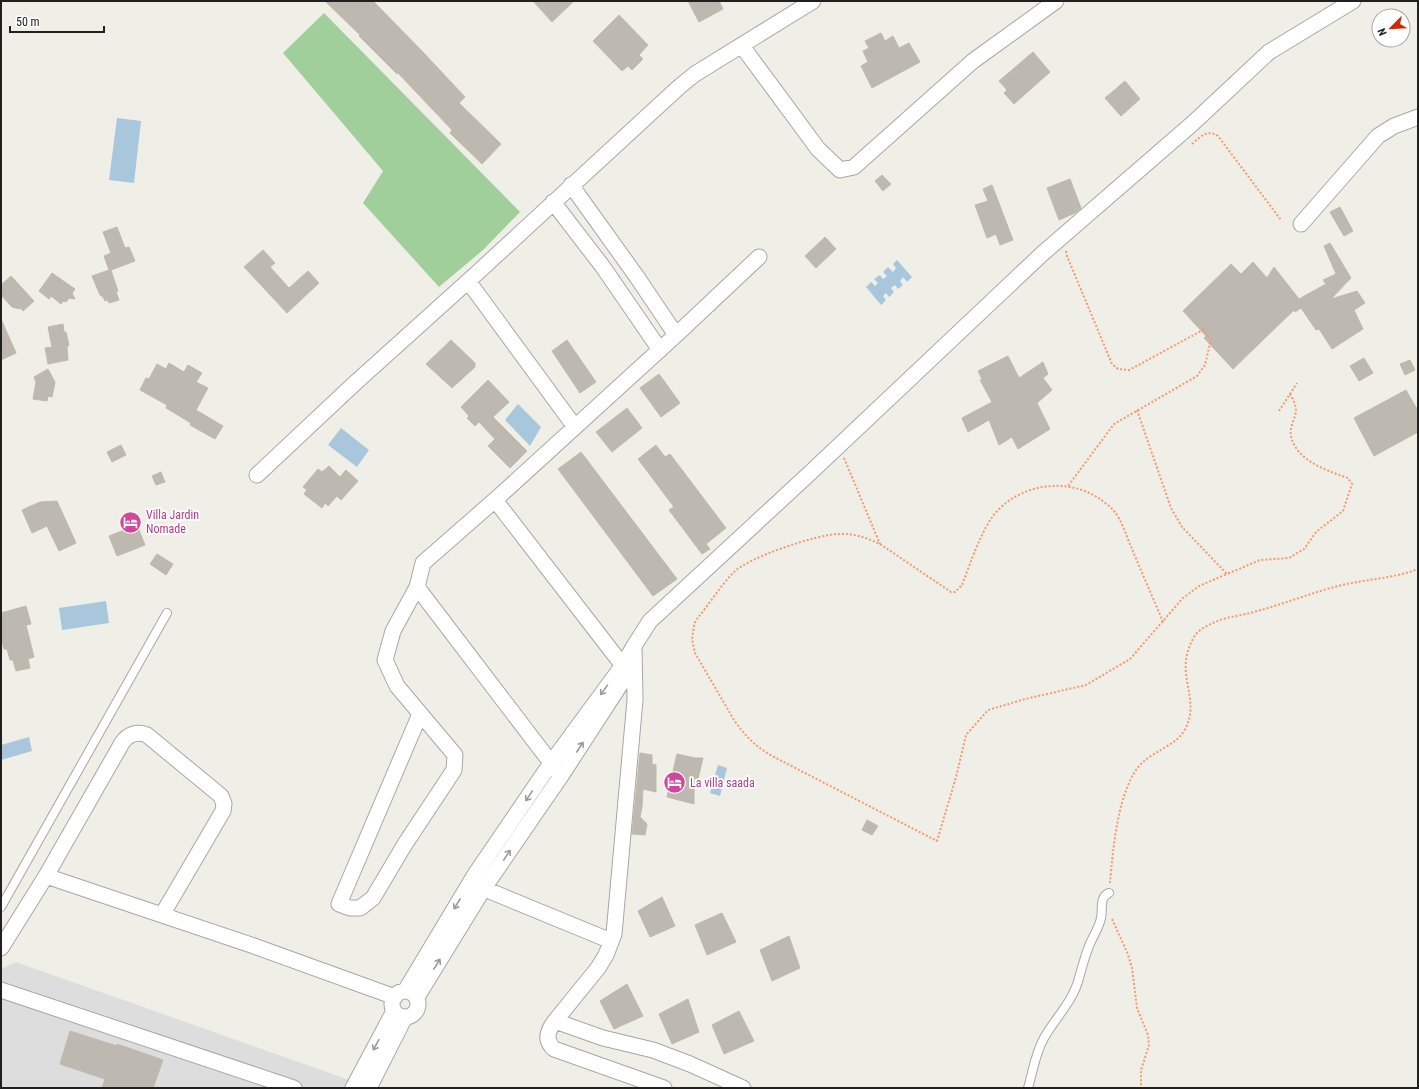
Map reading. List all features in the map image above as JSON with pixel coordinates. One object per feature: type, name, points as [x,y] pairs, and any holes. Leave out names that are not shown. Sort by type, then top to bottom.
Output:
[{"type":"street","points":[[257,475],[678,87],[695,74],[813,1]]},
{"type":"street","points":[[742,46],[818,149],[840,170],[854,167],[973,62],[1056,1]]},
{"type":"street","points":[[368,1088],[403,1002],[561,776],[628,668],[634,646],[650,621],[839,446],[1042,254],[1192,124],[1270,52],[1353,1]]},
{"type":"street","points":[[1301,224],[1378,136],[1394,126],[1418,117]]},
{"type":"street","points":[[571,185],[637,277],[676,335]]},
{"type":"street","points":[[553,202],[621,293],[660,350]]},
{"type":"street","points":[[420,714],[339,904],[350,908],[360,908],[373,898],[405,844],[454,770],[455,755],[397,686],[385,660],[392,631],[417,587],[423,563],[495,500],[660,350],[759,257]]},
{"type":"street","points":[[621,293],[637,277]]},
{"type":"street","points":[[468,281],[575,427]]},
{"type":"street","points":[[495,500],[628,668],[635,700],[614,934],[606,955],[598,968],[582,990],[555,1020],[547,1039],[554,1049],[664,1088]]},
{"type":"street","points":[[417,587],[561,776]]},
{"type":"street","points":[[353,1088],[470,883],[551,763],[628,668]]},
{"type":"street","points":[[1,948],[46,876],[125,739],[134,733],[143,733],[147,735],[221,796],[224,804],[223,811],[162,915]]},
{"type":"street","points":[[46,876],[254,946],[403,1002]]},
{"type":"street","points":[[470,883],[611,941]]},
{"type":"street","points":[[1,990],[294,1088]]},
{"type":"street","points":[[555,1020],[604,1038],[653,1050],[690,1064],[743,1088]]},
{"type":"lane","points":[[1,907],[167,613]]},
{"type":"lane","points":[[1028,1088],[1032,1068],[1044,1037],[1065,1008],[1079,980],[1090,944],[1102,916],[1102,903],[1104,897],[1109,894]]},
{"type":"path","points":[[1188,147],[1206,134],[1214,134],[1218,136],[1281,220]]},
{"type":"path","points":[[1066,248],[1066,256],[1112,364],[1118,369],[1130,370],[1203,330],[1211,338],[1205,365],[1197,376],[1110,427],[1068,486]]},
{"type":"path","points":[[1279,412],[1297,383]]},
{"type":"path","points":[[1163,622],[1114,511],[1089,493],[1068,486],[1050,485],[1025,492],[1012,499],[999,509],[984,531],[962,585],[955,592],[950,592],[880,544],[864,537],[850,534],[820,536],[757,558],[734,572],[696,620],[692,632],[695,653],[734,720],[745,735],[758,747],[774,757],[937,840],[956,777],[966,735],[988,710],[1030,697],[1086,685],[1130,659],[1163,622],[1183,598],[1199,586],[1260,560],[1289,558],[1304,549],[1316,532],[1343,511],[1352,484],[1348,478],[1312,464],[1296,448],[1291,435],[1296,412],[1290,394]]},
{"type":"path","points":[[1137,410],[1172,508],[1182,527],[1227,574]]},
{"type":"path","points":[[839,446],[880,544]]},
{"type":"path","points":[[1109,894],[1117,825],[1130,782],[1135,772],[1144,762],[1183,734],[1187,726],[1192,702],[1186,671],[1186,659],[1189,648],[1195,636],[1201,629],[1224,618],[1256,612],[1338,586],[1397,576],[1418,569]]},
{"type":"path","points":[[1111,917],[1127,952],[1132,968],[1137,1008],[1148,1035],[1149,1045],[1141,1070],[1141,1088]]},
{"type":"shaded area","points":[[16,962],[372,1088],[1,1088],[1,969]]},
{"type":"green space","points":[[324,13],[520,212],[483,250],[439,287],[363,203],[383,171],[283,53]]},
{"type":"water","points":[[117,118],[141,121],[134,183],[109,180]]},
{"type":"water","points":[[897,260],[912,277],[907,282],[903,277],[900,281],[903,285],[898,289],[895,285],[891,288],[894,292],[889,297],[886,293],[883,296],[886,300],[881,305],[866,287],[871,282],[875,286],[878,283],[874,279],[880,275],[883,279],[887,276],[883,272],[888,267],[893,272],[896,268],[893,264]]},
{"type":"water","points":[[518,404],[541,427],[530,446],[505,420]]},
{"type":"water","points":[[341,428],[369,450],[357,467],[328,445]]},
{"type":"water","points":[[106,601],[109,623],[62,630],[59,608]]},
{"type":"water","points":[[29,737],[32,751],[1,760],[1,745]]},
{"type":"water","points":[[718,765],[727,768],[720,796],[710,793]]},
{"type":"building","points":[[325,1],[373,1],[465,97],[459,103],[501,144],[482,164],[450,133],[452,130],[398,73],[397,74]]},
{"type":"building","points":[[533,1],[574,1],[552,22]]},
{"type":"building","points":[[688,1],[719,1],[723,9],[699,22]]},
{"type":"building","points":[[619,15],[648,45],[639,55],[643,59],[632,70],[628,66],[622,71],[593,41]]},
{"type":"building","points":[[881,33],[885,41],[893,36],[899,48],[909,43],[920,62],[872,88],[861,66],[868,62],[863,51],[869,48],[865,41]]},
{"type":"building","points":[[1033,52],[1050,72],[1014,104],[1004,93],[1007,90],[999,81]]},
{"type":"building","points":[[1125,81],[1140,99],[1121,116],[1105,98]]},
{"type":"building","points":[[882,175],[891,184],[883,191],[875,181]]},
{"type":"building","points":[[1070,179],[1081,208],[1075,213],[1059,220],[1047,188]]},
{"type":"building","points":[[992,185],[1013,240],[1000,245],[996,234],[987,238],[975,205],[988,201],[983,189]]},
{"type":"building","points":[[1340,207],[1353,231],[1344,236],[1330,212]]},
{"type":"building","points":[[117,227],[125,248],[129,247],[135,261],[111,270],[118,291],[116,292],[119,300],[109,303],[108,300],[105,301],[100,295],[92,276],[109,270],[104,256],[111,253],[103,232]]},
{"type":"building","points":[[825,237],[836,249],[816,268],[805,256]]},
{"type":"building","points":[[1330,243],[1351,278],[1331,299],[1357,291],[1365,303],[1354,310],[1363,329],[1332,349],[1319,329],[1316,330],[1301,308],[1295,312],[1294,310],[1233,369],[1204,338],[1206,336],[1183,311],[1231,264],[1241,274],[1253,262],[1267,278],[1274,267],[1299,299],[1326,284],[1323,280],[1336,274],[1324,246]]},
{"type":"building","points":[[263,250],[275,263],[270,267],[289,288],[308,271],[319,283],[287,313],[244,267]]},
{"type":"building","points":[[52,273],[75,289],[72,293],[75,299],[69,298],[66,302],[63,301],[61,304],[51,296],[49,299],[39,291]]},
{"type":"building","points":[[11,276],[34,301],[23,311],[21,308],[12,307],[1,295],[1,285]]},
{"type":"building","points":[[1,319],[16,353],[1,360]]},
{"type":"building","points":[[63,324],[64,332],[66,332],[69,345],[67,347],[68,360],[48,364],[45,348],[52,347],[48,327]]},
{"type":"building","points":[[451,340],[475,363],[475,367],[452,388],[426,364]]},
{"type":"building","points":[[567,340],[596,382],[580,393],[552,351]]},
{"type":"building","points":[[1008,356],[1019,378],[1043,362],[1048,374],[1043,378],[1052,390],[1037,403],[1050,429],[1018,449],[1012,437],[999,445],[989,420],[968,432],[962,418],[992,402],[980,380],[982,379],[978,371]]},
{"type":"building","points":[[1364,358],[1373,373],[1359,381],[1350,366]]},
{"type":"building","points":[[1410,360],[1415,370],[1405,375],[1400,364]]},
{"type":"building","points":[[169,363],[184,372],[188,365],[202,373],[196,382],[208,388],[196,410],[223,426],[215,439],[190,425],[191,423],[166,408],[167,405],[140,390],[146,378],[149,379],[157,364],[166,369]]},
{"type":"building","points":[[48,369],[55,382],[52,397],[48,396],[47,401],[33,399],[36,382],[34,377]]},
{"type":"building","points":[[659,374],[680,403],[661,417],[640,388]]},
{"type":"building","points":[[488,380],[509,402],[493,417],[527,451],[510,468],[488,446],[495,439],[479,422],[475,426],[467,418],[469,416],[461,407]]},
{"type":"building","points":[[1406,390],[1418,411],[1418,432],[1374,456],[1354,418]]},
{"type":"building","points":[[627,408],[642,428],[612,452],[596,432]]},
{"type":"building","points":[[121,445],[126,455],[112,462],[107,452]]},
{"type":"building","points":[[656,445],[665,457],[670,454],[726,528],[706,544],[710,549],[702,554],[669,510],[674,507],[638,459]]},
{"type":"building","points":[[581,452],[677,579],[653,596],[558,469]]},
{"type":"building","points":[[329,466],[340,477],[346,470],[358,481],[341,500],[337,496],[328,506],[325,503],[322,508],[304,494],[307,490],[303,487],[318,469],[322,472]]},
{"type":"building","points":[[161,472],[165,482],[156,485],[152,476]]},
{"type":"building","points":[[57,501],[76,543],[59,551],[47,526],[32,533],[22,510],[40,502]]},
{"type":"building","points":[[137,525],[145,545],[117,556],[109,536]]},
{"type":"building","points":[[157,554],[173,564],[166,575],[150,564]]},
{"type":"building","points":[[26,606],[31,624],[26,625],[34,657],[28,659],[30,668],[16,671],[13,660],[10,660],[7,649],[4,649],[1,637],[1,613]]},
{"type":"building","points":[[640,753],[652,755],[652,764],[656,765],[656,792],[643,789],[640,817],[647,824],[645,835],[632,834]]},
{"type":"building","points":[[677,754],[695,758],[703,758],[698,779],[694,778],[694,804],[667,797]]},
{"type":"building","points":[[867,820],[878,826],[872,835],[862,830]]},
{"type":"building","points":[[662,897],[675,926],[650,937],[638,911]]},
{"type":"building","points":[[722,913],[736,942],[707,955],[695,925]]},
{"type":"building","points":[[789,936],[800,968],[772,981],[760,950]]},
{"type":"building","points":[[627,984],[643,1016],[614,1029],[600,1001]]},
{"type":"building","points":[[688,999],[699,1032],[672,1044],[659,1014]]},
{"type":"building","points":[[739,1011],[754,1041],[724,1054],[712,1025]]},
{"type":"building","points":[[70,1031],[117,1046],[117,1044],[163,1060],[153,1088],[102,1088],[105,1079],[60,1064]]},
{"type":"place","name":"Villa Jardin Nomade","points":[[130,522]]},
{"type":"place","name":"La villa saada","points":[[674,783]]}]
